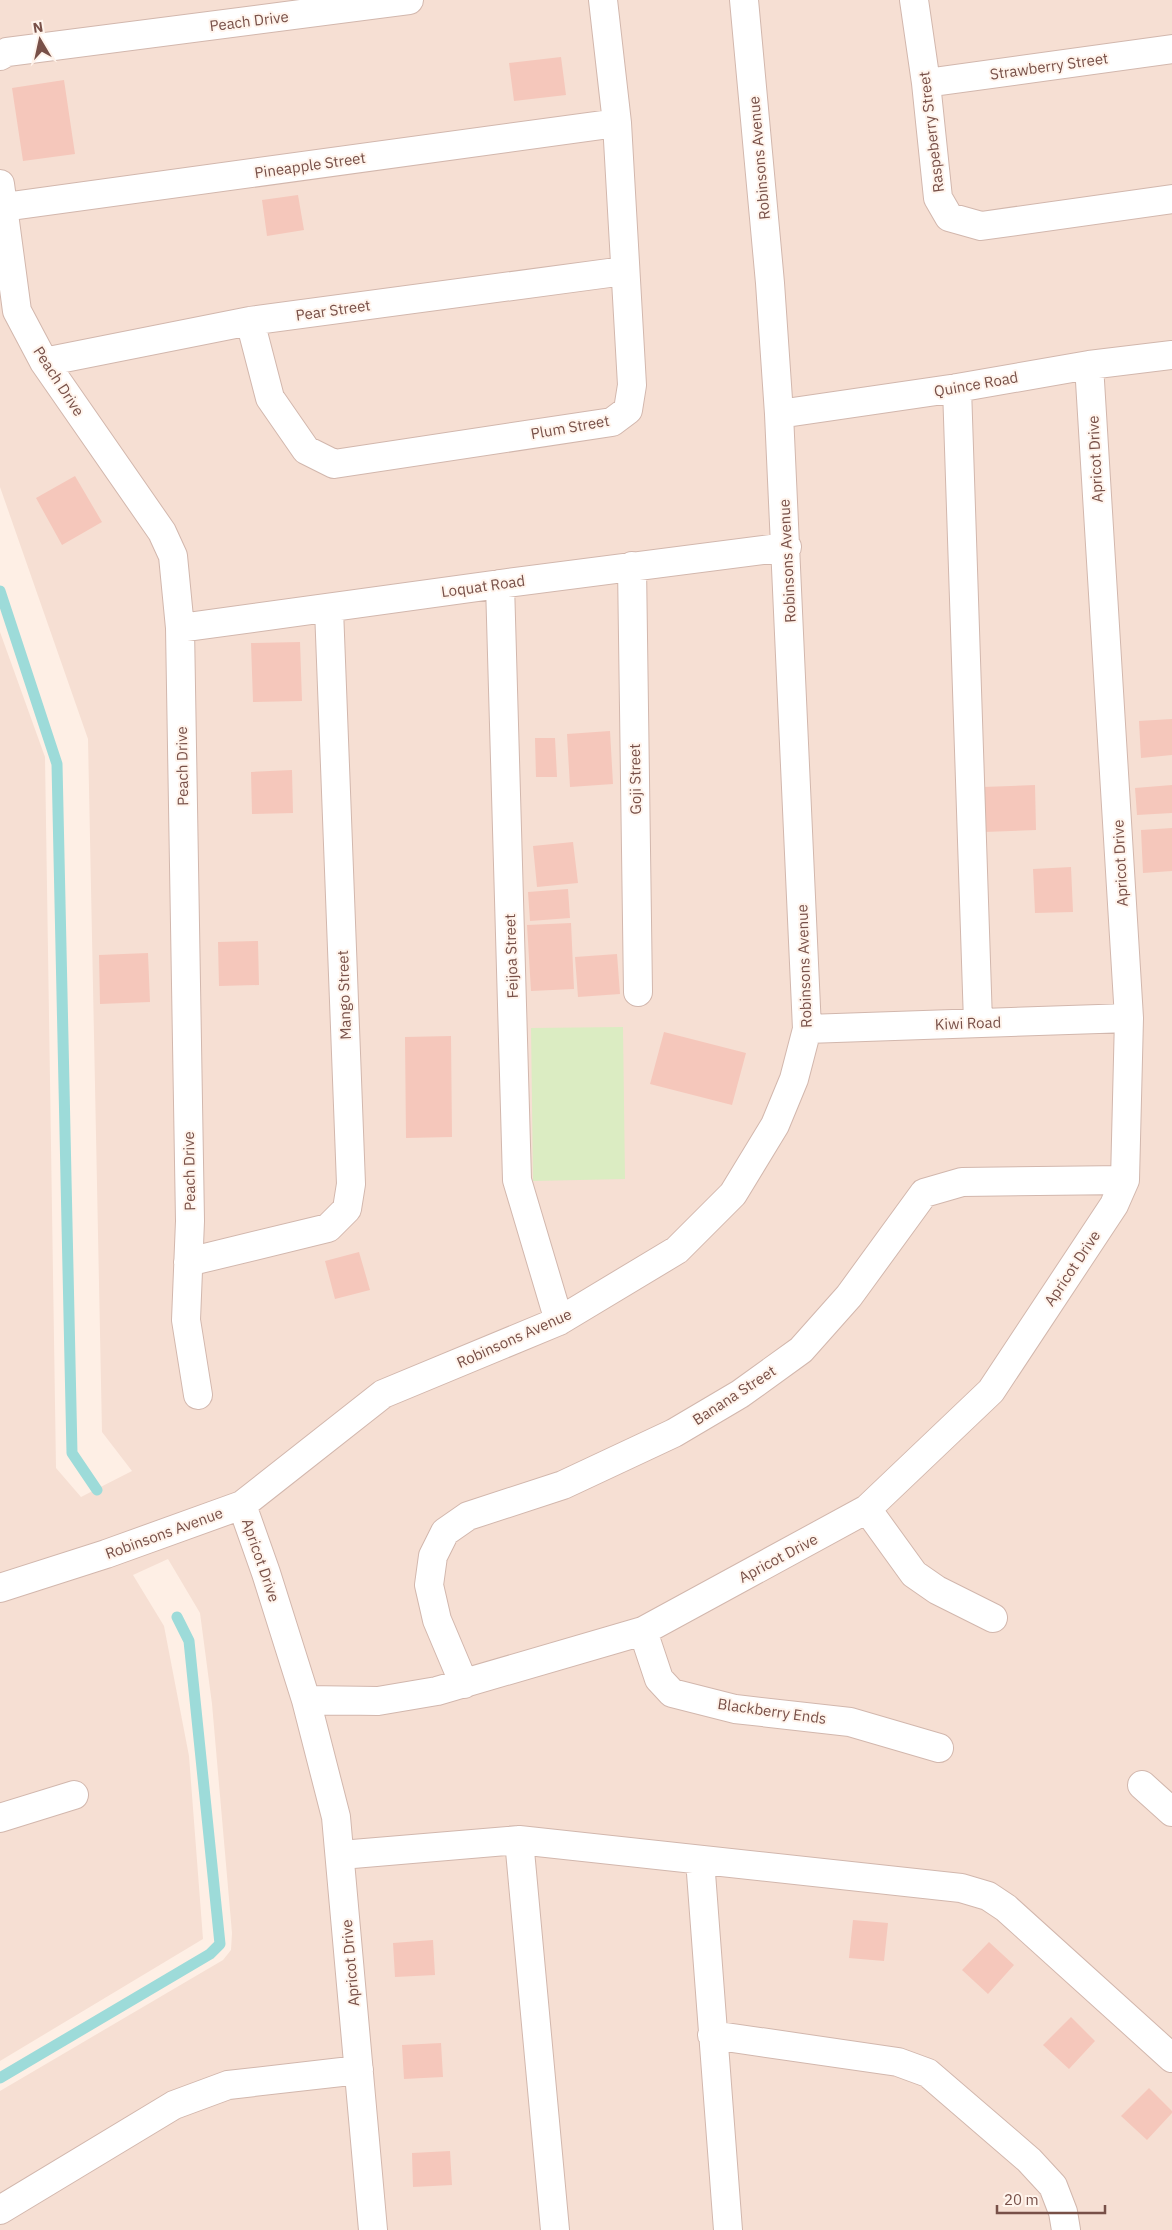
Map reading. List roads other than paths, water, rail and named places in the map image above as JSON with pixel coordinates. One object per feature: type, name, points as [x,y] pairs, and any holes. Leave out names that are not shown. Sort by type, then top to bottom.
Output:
[{"type":"street","name":"Peach Drive","points":[[0,56],[7,52],[409,0]]},
{"type":"street","name":"Plum Street","points":[[250,321],[270,398],[306,450],[334,464],[612,422],[628,410],[632,385],[624,272],[617,123],[604,0]]},
{"type":"street","name":"Robinsons Avenue","points":[[0,1588],[106,1554],[242,1505],[383,1394],[559,1321],[677,1250],[733,1194],[775,1125],[794,1079],[808,1029],[787,547],[779,414],[770,283],[744,0]]},
{"type":"street","name":"Raspeberry Street","points":[[914,0],[926,83],[938,198],[949,217],[981,226],[1172,199]]},
{"type":"street","name":"Strawberry Street","points":[[926,83],[1172,49]]},
{"type":"street","name":"Pineapple Street","points":[[2,195],[617,123]]},
{"type":"street","name":"Peach Drive","points":[[2,195],[17,311],[44,362],[162,532],[173,556],[180,628],[190,1221],[186,1320],[198,1395]]},
{"type":"street","name":"Pear Street","points":[[44,362],[250,321],[624,272]]},
{"type":"street","name":"Quince Road","points":[[779,414],[957,388],[1089,365],[1172,355]]},
{"type":"street","name":"Apricot Drive","points":[[306,1700],[378,1702],[464,1684],[643,1631],[866,1509],[991,1391],[1114,1205],[1125,1180],[1129,1018],[1089,365]]},
{"type":"street","points":[[957,388],[978,1022]]},
{"type":"street","name":"Loquat Road","points":[[180,628],[632,566],[787,547]]},
{"type":"street","name":"Goji Street","points":[[632,566],[638,992]]},
{"type":"street","name":"Feijoa Street","points":[[500,584],[517,1180],[559,1321]]},
{"type":"street","name":"Mango Street","points":[[188,1262],[328,1228],[348,1209],[351,1184],[329,609]]},
{"type":"street","name":"Kiwi Road","points":[[808,1029],[1129,1018]]},
{"type":"street","name":"Banana Street","points":[[464,1684],[436,1620],[429,1585],[433,1556],[445,1532],[468,1516],[563,1485],[666,1437],[740,1394],[801,1350],[848,1296],[924,1193],[962,1182],[1125,1180]]},
{"type":"street","name":"Apricot Drive","points":[[242,1505],[266,1573],[306,1700],[336,1817],[341,1855],[373,2230]]},
{"type":"street","points":[[866,1509],[914,1574],[937,1590],[993,1618]]},
{"type":"street","name":"Blackberry Ends","points":[[643,1631],[659,1679],[672,1693],[735,1709],[850,1722],[939,1748]]},
{"type":"street","points":[[1142,1785],[1172,1812]]},
{"type":"street","points":[[0,1818],[74,1795]]},
{"type":"street","points":[[520,1840],[555,2230]]},
{"type":"street","points":[[341,1855],[520,1840],[961,1888],[988,1896],[1006,1908],[1172,2058]]},
{"type":"street","points":[[700,1860],[712,2035],[735,2229]]},
{"type":"street","points":[[712,2035],[898,2062],[928,2073],[1029,2160],[1053,2186],[1063,2212],[1066,2230]]},
{"type":"street","points":[[0,2210],[174,2105],[228,2085],[359,2070]]},
{"type":"waterway","points":[[0,591],[57,764],[72,1453],[97,1490]]},
{"type":"waterway","points":[[0,2078],[210,1954],[220,1944],[189,1641],[177,1617]]}]
